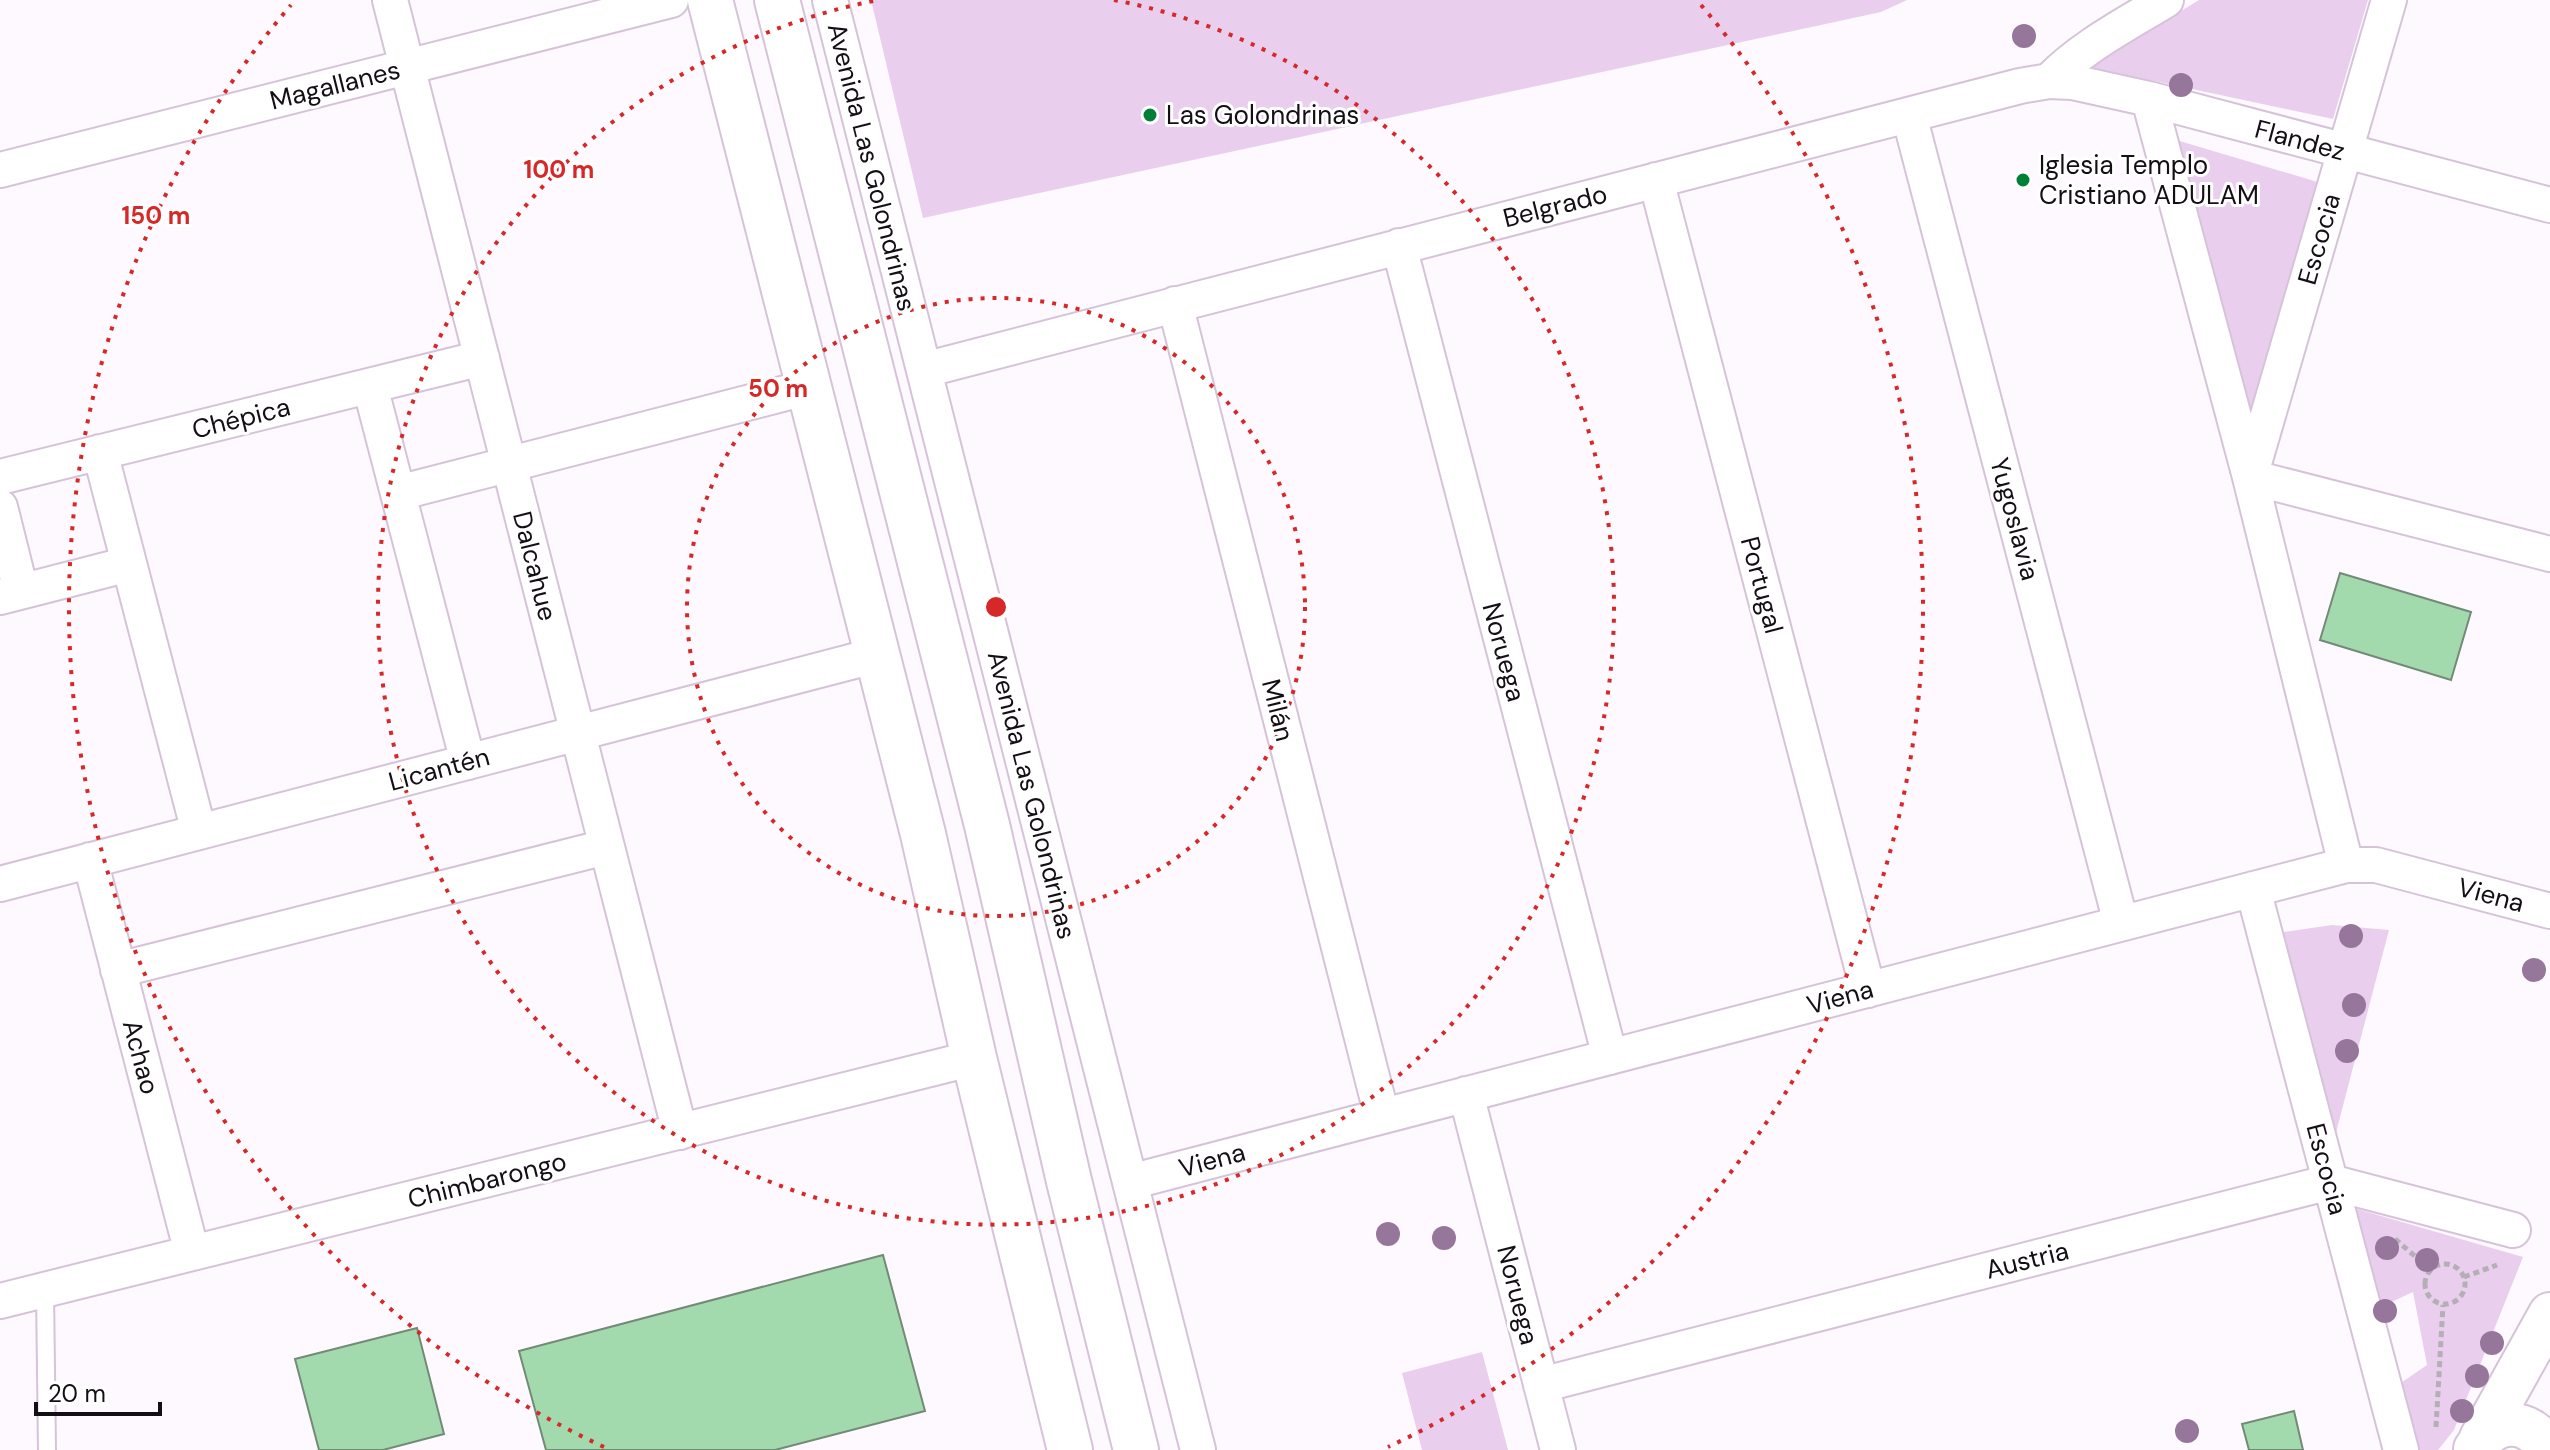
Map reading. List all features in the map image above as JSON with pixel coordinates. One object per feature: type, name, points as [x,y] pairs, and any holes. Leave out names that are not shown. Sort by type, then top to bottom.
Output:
[{"type":"main road","points":[[710,0],[937,892],[974,1058],[1070,1450]]},
{"type":"main road","name":"Avenida Las Golondrinas","points":[[777,0],[983,809],[1069,1181],[1136,1450]]},
{"type":"street","name":"Dalcahue","points":[[390,0],[680,1132]]},
{"type":"street","name":"Magallanes","points":[[0,170],[671,0]]},
{"type":"street","name":"Avenida Las Golondrinas","points":[[830,0],[1198,1450]]},
{"type":"street","points":[[2049,81],[2090,46],[2166,0]]},
{"type":"street","name":"Escocia","points":[[2250,477],[2389,0]]},
{"type":"street","name":"Belgrado","points":[[924,370],[2049,81]]},
{"type":"street","name":"Flandez","points":[[2049,81],[2072,82],[2149,99],[2550,205]]},
{"type":"street","points":[[2149,99],[2250,477],[2346,865]]},
{"type":"street","name":"Yugoslavia","points":[[1909,115],[2121,923]]},
{"type":"street","name":"Portugal","points":[[1656,180],[1868,990]]},
{"type":"street","name":"Noruega","points":[[1399,246],[1610,1057]]},
{"type":"street","name":"Milán","points":[[1175,304],[1382,1116]]},
{"type":"street","name":"Chépica","points":[[0,477],[482,358]]},
{"type":"street","points":[[370,386],[468,762]]},
{"type":"street","points":[[398,493],[809,387]]},
{"type":"street","points":[[100,452],[199,832]]},
{"type":"street","points":[[2250,477],[2550,554]]},
{"type":"street","points":[[0,507],[11,594],[129,564]]},
{"type":"street","name":"Licantén","points":[[0,884],[877,655]]},
{"type":"street","points":[[118,970],[606,847]]},
{"type":"street","name":"Achao","points":[[90,860],[192,1253]]},
{"type":"street","name":"Viena","points":[[1130,1182],[2346,865],[2376,865],[2550,911]]},
{"type":"street","name":"Escocia","points":[[2253,889],[2401,1450]]},
{"type":"street","name":"Chimbarongo","points":[[0,1301],[974,1058]]},
{"type":"street","name":"Noruega","points":[[1466,1094],[1558,1450]]},
{"type":"street","name":"Austria","points":[[1541,1385],[2330,1182],[2513,1230]]},
{"type":"street","points":[[2476,1447],[2550,1314]]},
{"type":"street","points":[[2476,1447],[2492,1430],[2505,1425],[2519,1425],[2542,1438],[2549,1450]]},
{"type":"street","points":[[2549,1450],[2550,1439]]},
{"type":"lane","points":[[45,1290],[47,1450]]},
{"type":"path","points":[[2450,1264],[2464,1277],[2465,1291],[2456,1302],[2443,1305],[2428,1295],[2426,1278],[2436,1266],[2450,1264]]},
{"type":"path","points":[[2433,1438],[2437,1425],[2443,1305]]},
{"type":"shaded area","name":"Las Golondrinas","points":[[871,0],[1907,0],[1881,12],[923,218]]},
{"type":"shaded area","points":[[2199,0],[2368,0],[2333,119],[2089,67]]},
{"type":"shaded area","points":[[2166,137],[2321,183],[2247,428]]},
{"type":"shaded area","points":[[2332,925],[2389,930],[2333,1144],[2278,933]]},
{"type":"shaded area","points":[[2350,1207],[2523,1257],[2454,1430],[2438,1450],[2411,1450],[2395,1387],[2427,1365],[2413,1292],[2376,1309]]},
{"type":"shaded area","points":[[1482,1352],[1508,1450],[1422,1450],[1402,1373]]},
{"type":"building","points":[[2340,573],[2471,612],[2451,680],[2320,640]]},
{"type":"building","points":[[883,1255],[925,1411],[775,1450],[546,1450],[519,1351]]},
{"type":"building","points":[[417,1328],[444,1434],[383,1450],[319,1450],[295,1359]]},
{"type":"building","points":[[2294,1411],[2303,1450],[2249,1450],[2242,1424]]},
{"type":"place","name":"Las Golondrinas","points":[[1150,115]]},
{"type":"place","name":"Iglesia Templo Cristiano ADULAM","points":[[2023,180]]}]
